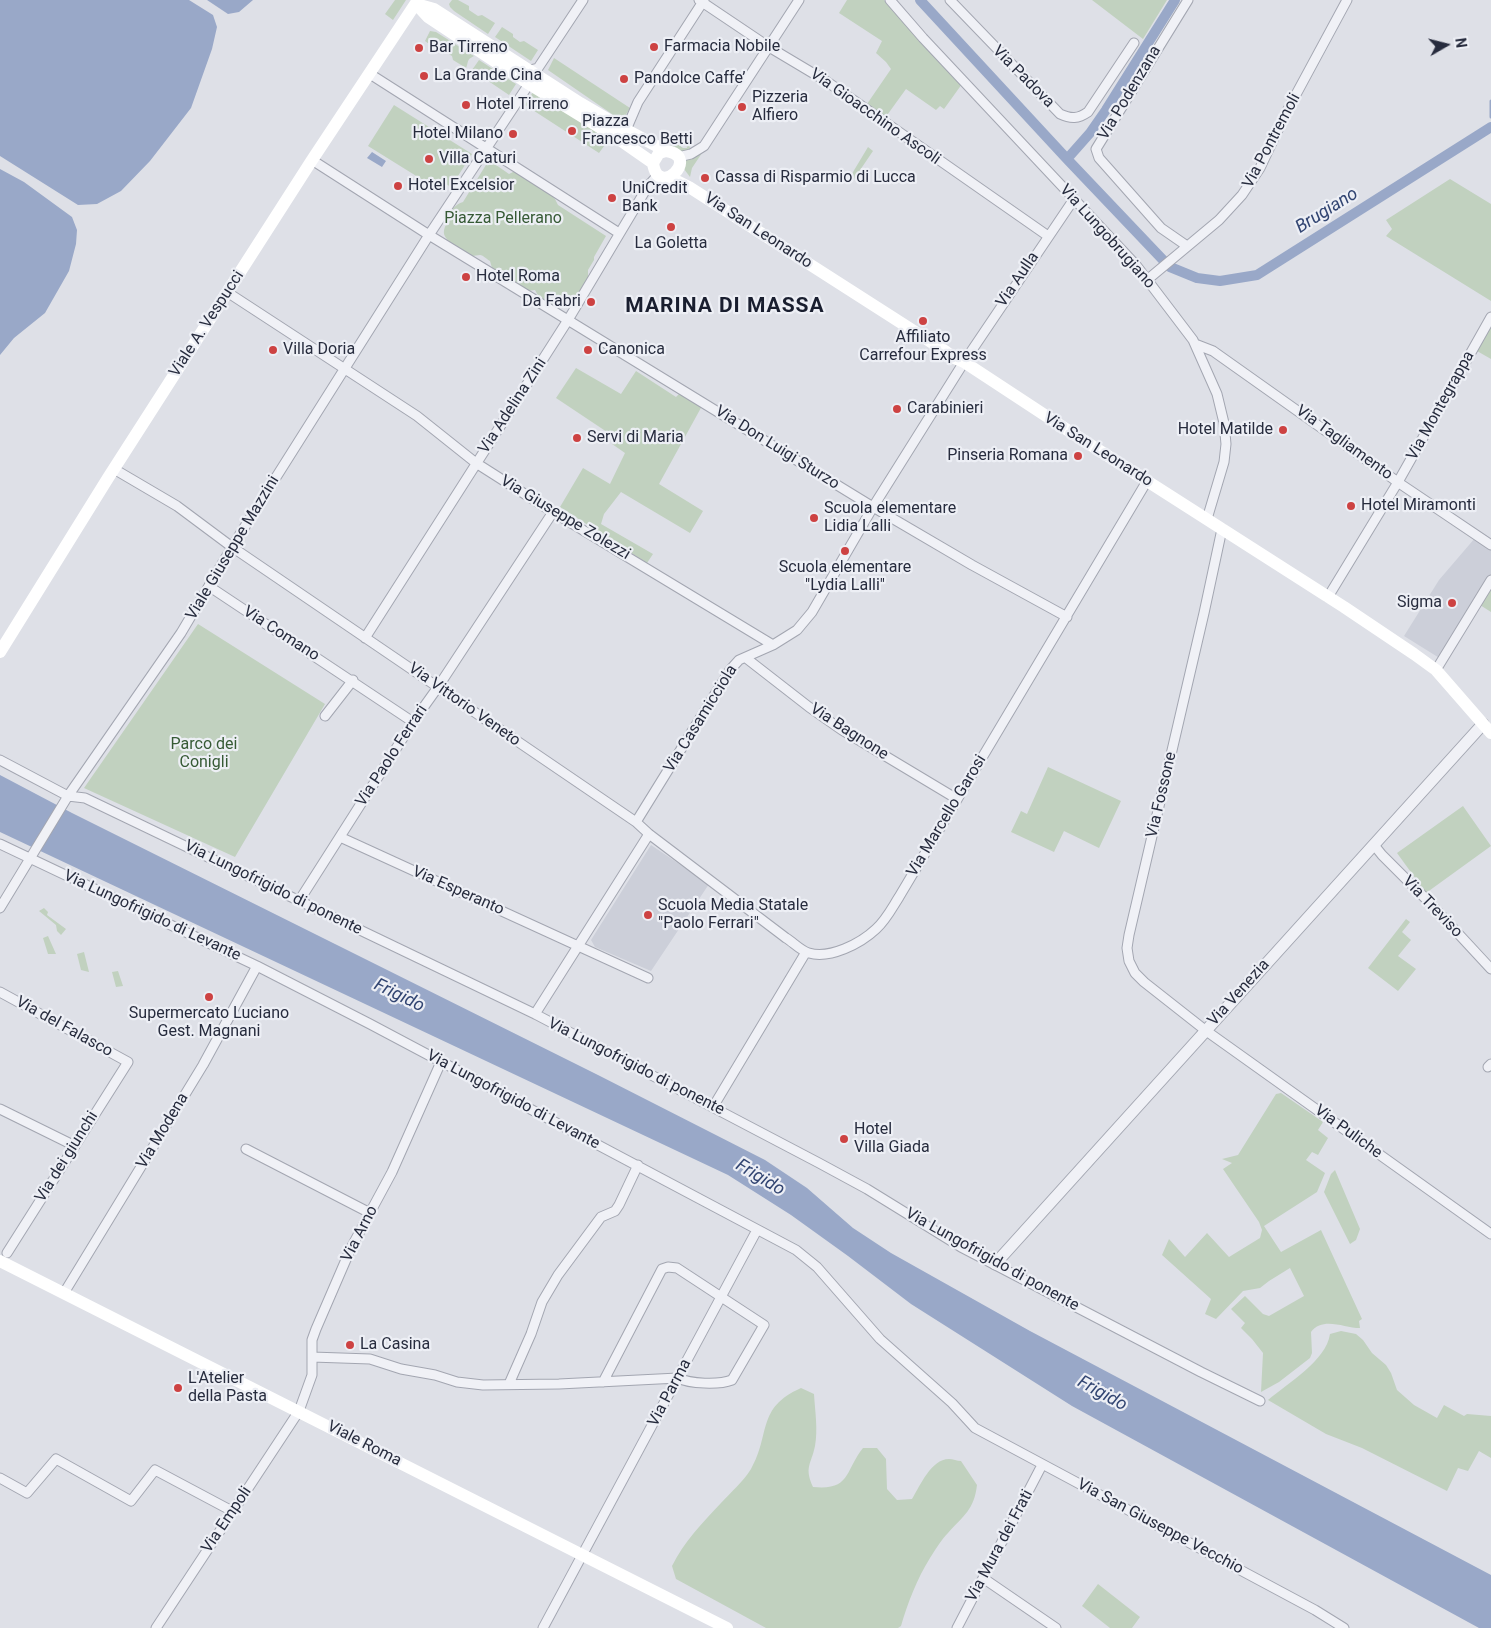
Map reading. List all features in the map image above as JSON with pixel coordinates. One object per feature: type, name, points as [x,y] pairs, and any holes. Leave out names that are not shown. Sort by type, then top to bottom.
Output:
[{"type":"main road","points":[[417,2],[434,10],[626,130],[675,153],[680,164],[664,172]]},
{"type":"main road","points":[[417,2],[428,18],[615,137],[664,172]]},
{"type":"main road","name":"Viale A. Vespucci","points":[[0,652],[227,292],[417,2]]},
{"type":"main road","points":[[664,172],[658,153],[666,150]]},
{"type":"main road","name":"Via San Leonardo","points":[[664,172],[946,351],[954,358],[964,362],[1414,654],[1436,670],[1487,728]]},
{"type":"main road","name":"Viale Roma","points":[[4,1257],[64,1293],[727,1628]]},
{"type":"street","points":[[530,70],[538,68],[583,0]]},
{"type":"street","points":[[678,157],[691,154],[704,146],[799,0]]},
{"type":"street","name":"Via Lungobrugiano","points":[[890,0],[1136,265],[1195,344],[1217,394],[1224,423],[1226,444],[1224,462],[1207,519]]},
{"type":"street","name":"Via Padova","points":[[950,0],[1060,114],[1071,118],[1088,112],[1134,43]]},
{"type":"street","name":"Via Podenzana","points":[[1187,246],[1161,228],[1099,158],[1096,149],[1188,0]]},
{"type":"street","name":"Via Pontremoli","points":[[1147,280],[1219,220],[1242,195],[1256,175],[1286,113],[1347,0]]},
{"type":"street","points":[[626,130],[638,102],[702,1]]},
{"type":"street","name":"Via Gioacchino Ascoli","points":[[702,1],[768,47],[826,81],[1048,236]]},
{"type":"street","points":[[370,74],[619,233]]},
{"type":"street","name":"Viale Giuseppe Mazzini","points":[[0,908],[66,800],[181,633],[342,367],[487,149],[514,103],[529,84]]},
{"type":"street","points":[[312,160],[429,235],[568,320]]},
{"type":"street","name":"Via Adelina Zini","points":[[365,638],[568,320],[648,186],[664,172]]},
{"type":"street","name":"Via Aulla","points":[[964,362],[1074,199]]},
{"type":"street","name":"Via Giuseppe Zolezzi","points":[[227,292],[417,416],[476,463],[553,512],[773,645]]},
{"type":"street","name":"Via Montegrappa","points":[[1328,597],[1398,482],[1491,317]]},
{"type":"street","name":"Via Don Luigi Sturzo","points":[[568,320],[873,507],[972,565],[1067,617]]},
{"type":"street","name":"Via Tagliamento","points":[[1195,344],[1213,351],[1398,482],[1491,545]]},
{"type":"street","name":"Via Casamicciola","points":[[636,822],[730,670],[739,660],[773,645],[797,630],[812,612],[873,507],[964,362]]},
{"type":"street","name":"Via Vittorio Veneto","points":[[114,469],[177,506],[232,547],[636,822],[649,834],[806,952]]},
{"type":"street","name":"Via Marcello Garosi","points":[[806,952],[827,954],[861,940],[876,929],[899,897],[1147,481]]},
{"type":"street","name":"Via Paolo Ferrari","points":[[299,900],[413,722],[553,512]]},
{"type":"street","name":"Via Fossone","points":[[1205,1030],[1135,973],[1129,961],[1128,948],[1222,529]]},
{"type":"street","points":[[1436,670],[1491,580]]},
{"type":"street","name":"Via Comano","points":[[210,587],[353,680],[413,722]]},
{"type":"street","name":"Via Bagnone","points":[[746,658],[842,730],[957,799]]},
{"type":"street","points":[[325,716],[353,680]]},
{"type":"street","name":"Via Venezia","points":[[994,1264],[1374,845],[1487,728]]},
{"type":"street","name":"Via Lungofrigido di ponente","points":[[0,760],[66,800],[85,798],[535,1014],[827,1167],[994,1264],[1260,1401]]},
{"type":"street","points":[[535,1014],[649,834]]},
{"type":"street","name":"Via Esperanto","points":[[340,837],[648,978]]},
{"type":"street","name":"Via Lungofrigido di Levante","points":[[0,844],[34,854],[257,966],[638,1165],[796,1250],[817,1267],[880,1339],[952,1403],[975,1428]]},
{"type":"street","name":"Via Treviso","points":[[1374,845],[1447,920],[1491,969]]},
{"type":"street","points":[[713,1107],[806,952]]},
{"type":"street","name":"Via Modena","points":[[64,1293],[203,1065],[257,966]]},
{"type":"street","name":"Via del Falasco","points":[[0,992],[128,1062]]},
{"type":"street","name":"Via Puliche","points":[[1205,1030],[1491,1234]]},
{"type":"street","name":"Via dei giunchi","points":[[4,1257],[128,1062]]},
{"type":"street","name":"Via Arno","points":[[299,1412],[312,1375],[312,1340],[316,1329],[351,1248],[392,1172],[441,1062]]},
{"type":"street","points":[[0,1109],[75,1146]]},
{"type":"street","points":[[246,1149],[370,1213]]},
{"type":"street","points":[[509,1384],[532,1334],[542,1302],[558,1275],[601,1217],[615,1211],[638,1165]]},
{"type":"street","name":"Via Parma","points":[[543,1628],[757,1230]]},
{"type":"street","points":[[312,1357],[370,1359],[401,1369],[436,1375],[457,1382],[483,1385],[602,1382],[678,1378],[695,1382],[725,1382],[732,1380],[764,1325],[676,1268],[668,1267],[662,1269],[602,1382]]},
{"type":"street","name":"Via Empoli","points":[[156,1628],[299,1412]]},
{"type":"street","name":"Via San Giuseppe Vecchio","points":[[975,1428],[1344,1628]]},
{"type":"street","points":[[0,1478],[27,1494],[56,1459],[131,1501],[155,1470],[232,1511]]},
{"type":"street","name":"Via Mura dei Frati","points":[[957,1628],[1042,1465]]},
{"type":"street","points":[[983,1578],[1056,1628]]},
{"type":"shaded area","points":[[1475,538],[1491,548],[1491,576],[1441,659],[1404,636],[1439,580]]},
{"type":"shaded area","name":"Scuola Media Statale \"Paolo Ferrari\"","points":[[651,845],[709,884],[651,971],[595,947],[591,940]]},
{"type":"green space","points":[[395,0],[406,0],[393,20],[385,14]]},
{"type":"green space","points":[[452,0],[458,0],[469,6],[469,10],[478,16],[482,15],[495,23],[488,34],[454,11],[449,4]]},
{"type":"green space","points":[[847,0],[884,0],[962,84],[944,109],[940,106],[936,110],[906,89],[885,118],[867,104],[891,69],[876,53],[882,41],[839,13]]},
{"type":"green space","points":[[1092,0],[1167,0],[1143,39]]},
{"type":"green space","points":[[502,27],[513,34],[513,37],[520,42],[524,41],[538,50],[531,61],[495,37]]},
{"type":"green space","points":[[430,31],[436,32],[474,56],[469,60],[466,68],[453,60],[452,56],[445,52],[441,53],[425,41]]},
{"type":"green space","points":[[554,58],[630,108],[622,121],[548,70]]},
{"type":"green space","points":[[479,60],[516,84],[509,95],[472,70]]},
{"type":"green space","points":[[533,92],[610,138],[599,153],[525,105]]},
{"type":"green space","points":[[394,105],[472,154],[451,187],[439,180],[434,187],[368,146]]},
{"type":"green space","points":[[662,133],[683,148],[687,148],[686,141],[690,148],[681,152],[661,139],[660,135]]},
{"type":"green space","points":[[868,147],[873,151],[854,179],[850,177]]},
{"type":"green space","points":[[704,150],[692,168],[690,177],[684,169],[684,159]]},
{"type":"green space","name":"Piazza Pellerano","points":[[489,160],[509,174],[515,171],[522,176],[537,181],[555,199],[558,205],[606,236],[588,270],[588,279],[575,301],[569,300],[564,308],[559,305],[548,304],[539,297],[535,290],[528,291],[520,287],[516,282],[492,268],[490,261],[484,257],[464,253],[456,248],[444,234],[449,216],[455,206],[463,202]]},
{"type":"green space","points":[[1450,179],[1491,204],[1491,301],[1386,236],[1392,229],[1386,220]]},
{"type":"green space","points":[[1491,327],[1491,359],[1477,351]]},
{"type":"green space","points":[[576,368],[621,394],[636,371],[676,397],[680,393],[702,406],[659,484],[703,511],[690,533],[621,492],[604,514],[601,524],[653,554],[647,563],[560,507],[583,468],[610,484],[625,453],[612,444],[613,436],[556,398]]},
{"type":"green space","points":[[1491,586],[1491,612],[1480,605]]},
{"type":"green space","name":"Parco dei Conigli","points":[[198,624],[325,704],[235,857],[84,788]]},
{"type":"green space","points":[[1048,767],[1121,801],[1099,848],[1064,831],[1054,852],[1011,832],[1021,811],[1027,814]]},
{"type":"green space","points":[[1463,806],[1491,846],[1426,893],[1397,853]]},
{"type":"green space","points":[[44,908],[48,912],[47,915],[66,929],[61,935],[57,931],[56,925],[39,911]]},
{"type":"green space","points":[[1406,919],[1410,922],[1402,932],[1411,940],[1398,956],[1416,969],[1398,991],[1368,968]]},
{"type":"green space","points":[[48,936],[56,954],[48,954],[43,938]]},
{"type":"green space","points":[[84,952],[89,972],[81,970],[77,954]]},
{"type":"green space","points":[[118,971],[123,986],[116,987],[112,972]]},
{"type":"green space","points":[[1281,1093],[1323,1122],[1318,1130],[1328,1138],[1318,1155],[1312,1152],[1306,1160],[1325,1173],[1317,1192],[1264,1226],[1281,1252],[1321,1230],[1362,1319],[1359,1321],[1360,1328],[1334,1324],[1316,1327],[1311,1332],[1312,1353],[1310,1358],[1279,1382],[1261,1392],[1263,1353],[1241,1328],[1245,1323],[1231,1309],[1245,1296],[1263,1314],[1269,1316],[1304,1296],[1290,1268],[1260,1288],[1243,1291],[1216,1319],[1205,1314],[1211,1299],[1162,1255],[1169,1239],[1185,1257],[1207,1233],[1229,1257],[1260,1238],[1262,1230],[1259,1222],[1223,1169],[1232,1163],[1222,1159],[1238,1155],[1276,1094]]},
{"type":"green space","points":[[1335,1170],[1360,1229],[1356,1240],[1350,1244],[1324,1192],[1331,1174]]},
{"type":"green space","points":[[1341,1331],[1356,1334],[1363,1340],[1372,1353],[1386,1365],[1397,1390],[1414,1405],[1437,1418],[1444,1405],[1464,1416],[1467,1414],[1491,1416],[1491,1458],[1479,1451],[1468,1471],[1458,1468],[1447,1491],[1362,1448],[1326,1434],[1268,1400],[1314,1362],[1327,1344],[1330,1334]]},
{"type":"green space","points":[[801,1388],[814,1394],[816,1440],[809,1466],[809,1475],[813,1487],[834,1486],[841,1482],[863,1448],[877,1448],[886,1459],[887,1489],[897,1500],[912,1499],[931,1468],[943,1460],[961,1461],[977,1485],[976,1494],[971,1506],[936,1548],[925,1566],[913,1591],[901,1626],[898,1628],[766,1628],[676,1579],[672,1566],[682,1549],[700,1525],[741,1483],[751,1469],[771,1413],[777,1404]]},
{"type":"green space","points":[[1098,1584],[1140,1617],[1132,1628],[1110,1628],[1082,1606]]},
{"type":"water","points":[[0,0],[189,0],[213,15],[217,27],[212,49],[191,108],[150,161],[121,191],[97,204],[78,205],[0,156]]},
{"type":"water","points":[[207,0],[253,0],[239,12],[228,14]]},
{"type":"water","points":[[372,152],[386,161],[382,167],[367,158]]},
{"type":"water","points":[[0,169],[24,182],[72,217],[77,230],[76,244],[69,271],[45,313],[14,338],[0,355]]},
{"type":"water","name":"Frigido","points":[[0,775],[72,813],[765,1160],[807,1188],[853,1228],[891,1253],[1030,1331],[1491,1575],[1491,1628],[1479,1628],[1072,1406],[911,1304],[791,1215],[728,1175],[0,832]]},
{"type":"waterway","name":"Brugiano","points":[[920,0],[1164,261]]},
{"type":"waterway","name":"Brugiano","points":[[1067,159],[1090,133],[1106,110],[1175,0]]},
{"type":"waterway","points":[[1491,101],[1491,117]]},
{"type":"waterway","name":"Brugiano","points":[[1170,267],[1197,278],[1220,281],[1257,275],[1491,127]]},
{"type":"place","name":"Farmacia Nobile","points":[[654,47]]},
{"type":"place","name":"Bar Tirreno","points":[[419,48]]},
{"type":"place","name":"La Grande Cina","points":[[424,76]]},
{"type":"place","name":"Pandolce Caffe’","points":[[624,79]]},
{"type":"place","name":"Hotel Tirreno","points":[[466,105]]},
{"type":"place","name":"Pizzeria Alfiero","points":[[742,107]]},
{"type":"place","name":"Piazza Francesco Betti","points":[[572,131]]},
{"type":"place","name":"Hotel Milano","points":[[513,134]]},
{"type":"place","name":"Villa Caturi","points":[[429,159]]},
{"type":"place","name":"Cassa di Risparmio di Lucca","points":[[705,178]]},
{"type":"place","name":"Hotel Excelsior","points":[[398,186]]},
{"type":"place","name":"UniCredit Bank","points":[[612,198]]},
{"type":"place","name":"La Goletta","points":[[671,227]]},
{"type":"place","name":"Hotel Roma","points":[[466,277]]},
{"type":"place","name":"Da Fabri","points":[[591,302]]},
{"type":"place","name":"Affiliato Carrefour Express","points":[[923,321]]},
{"type":"place","name":"Villa Doria","points":[[273,350]]},
{"type":"place","name":"Canonica","points":[[588,350]]},
{"type":"place","name":"Carabinieri","points":[[897,409]]},
{"type":"place","name":"Hotel Matilde","points":[[1283,430]]},
{"type":"place","name":"Servi di Maria","points":[[577,438]]},
{"type":"place","name":"Pinseria Romana","points":[[1078,456]]},
{"type":"place","name":"Hotel Miramonti","points":[[1351,506]]},
{"type":"place","name":"Scuola elementare Lidia Lalli","points":[[814,518]]},
{"type":"place","name":"Scuola elementare \"Lydia Lalli\"","points":[[845,551]]},
{"type":"place","name":"Sigma","points":[[1452,603]]},
{"type":"place","name":"Scuola Media Statale \"Paolo Ferrari\"","points":[[648,915]]},
{"type":"place","name":"Supermercato Luciano Gest. Magnani","points":[[209,997]]},
{"type":"place","name":"Hotel Villa Giada","points":[[844,1139]]},
{"type":"place","name":"La Casina","points":[[350,1345]]},
{"type":"place","name":"L'Atelier della Pasta","points":[[178,1388]]},
{"type":"district","name":"MARINA DI MASSA","points":[[725,307]]}]
